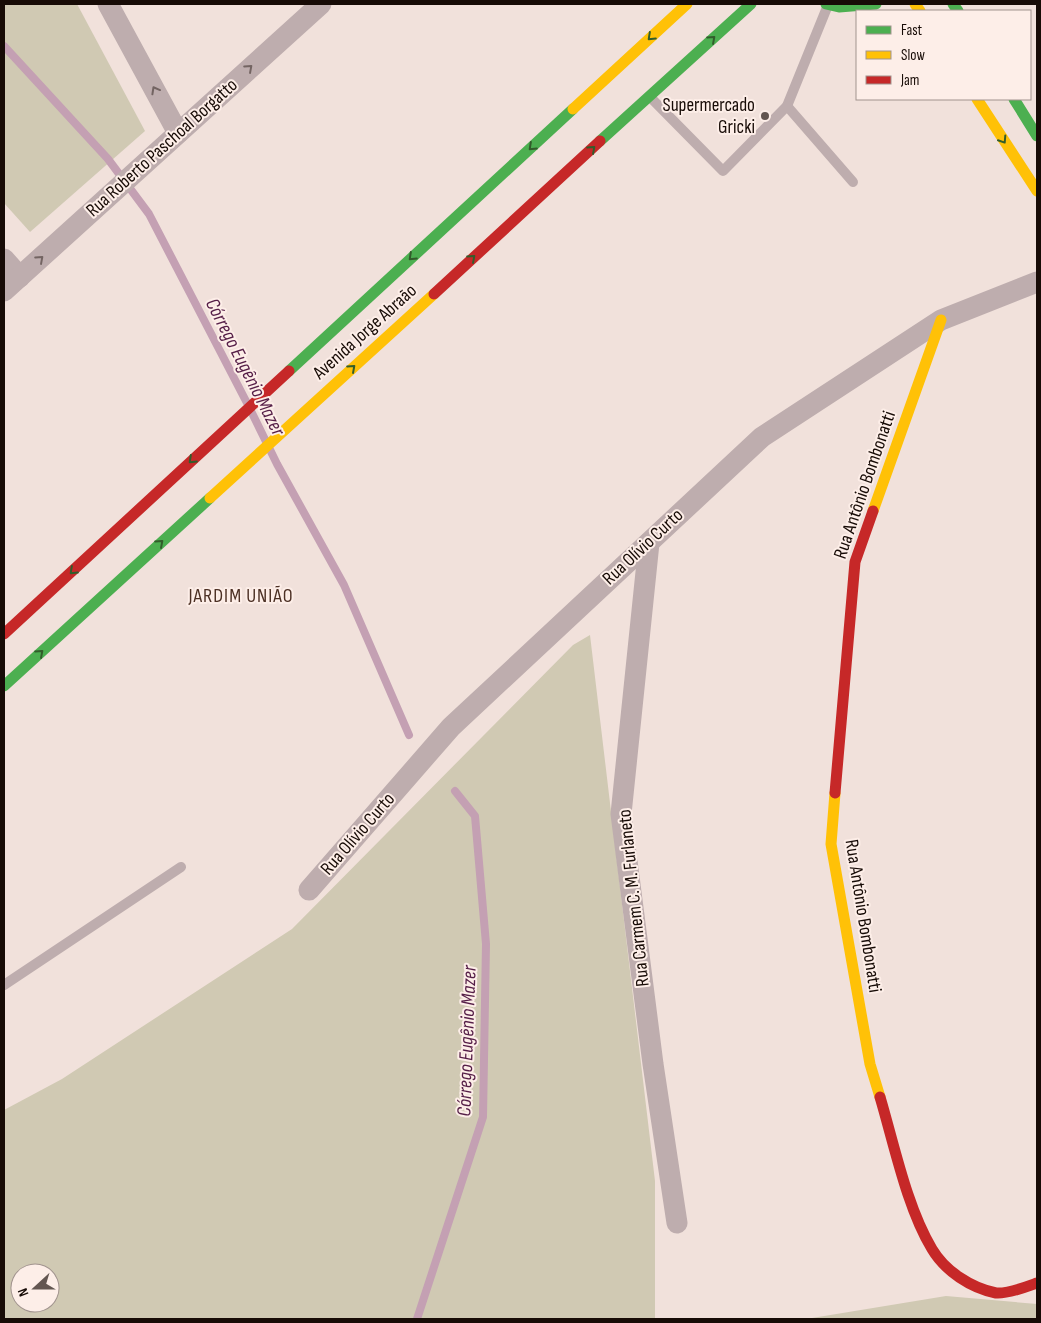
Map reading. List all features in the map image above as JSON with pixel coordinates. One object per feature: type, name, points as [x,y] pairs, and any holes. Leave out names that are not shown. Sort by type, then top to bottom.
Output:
[{"type":"street","points":[[108,4],[178,133]]},
{"type":"street","name":"Rua Roberto Paschoal Borgatto","points":[[4,292],[321,4]]},
{"type":"street","name":"Avenida Jorge Abraão","points":[[4,634],[687,4]]},
{"type":"street","name":"Avenida Jorge Abraão","points":[[4,686],[751,4]]},
{"type":"street","points":[[827,4],[839,7],[876,4]]},
{"type":"street","points":[[978,100],[1037,191]]},
{"type":"street","points":[[1015,100],[1037,136]]},
{"type":"street","points":[[4,259],[20,277]]},
{"type":"street","name":"Rua Olívio Curto","points":[[309,890],[451,727],[762,437],[941,320],[1037,282]]},
{"type":"street","name":"Rua Antônio Bombonatti","points":[[941,320],[855,562],[831,844],[870,1064],[914,1208],[932,1249],[948,1269],[972,1285],[998,1292],[1037,1283]]},
{"type":"street","name":"Rua Carmem C. M. Furlaneto","points":[[649,542],[621,814],[653,1064],[677,1223]]},
{"type":"lane","points":[[650,96],[723,171],[787,106],[827,4]]},
{"type":"lane","points":[[787,106],[853,182]]},
{"type":"lane","points":[[4,985],[181,867]]},
{"type":"shaded area","points":[[4,4],[77,4],[145,131],[30,232],[4,203]]},
{"type":"shaded area","points":[[590,635],[655,1181],[655,1319],[4,1319],[4,1110],[62,1079],[292,929],[573,645]]},
{"type":"shaded area","points":[[946,1296],[1037,1304],[1037,1319],[806,1319]]},
{"type":"waterway","name":"Córrego Eugênio Mazer","points":[[4,46],[108,159],[149,214],[247,403]]},
{"type":"waterway","name":"Córrego Eugênio Mazer","points":[[252,413],[277,464],[344,585],[409,735]]},
{"type":"waterway","name":"Córrego Eugênio Mazer","points":[[417,1319],[483,1117],[486,944],[475,816],[455,791]]},
{"type":"traffic: fast","points":[[600,141],[751,4]]},
{"type":"traffic: fast","points":[[826,4],[839,7],[876,4]]},
{"type":"traffic: fast","points":[[953,4],[957,10]]},
{"type":"traffic: fast","points":[[1015,100],[1037,136]]},
{"type":"traffic: fast","points":[[289,371],[573,109]]},
{"type":"traffic: fast","points":[[4,686],[210,498]]},
{"type":"traffic: slow","points":[[573,109],[687,4]]},
{"type":"traffic: slow","points":[[915,4],[919,10]]},
{"type":"traffic: slow","points":[[978,100],[1037,191]]},
{"type":"traffic: slow","points":[[210,498],[434,294]]},
{"type":"traffic: slow","points":[[873,511],[941,320]]},
{"type":"traffic: slow","points":[[835,793],[831,844],[870,1064],[880,1097]]},
{"type":"traffic: jam","points":[[434,294],[600,141]]},
{"type":"traffic: jam","points":[[4,634],[289,371]]},
{"type":"traffic: jam","points":[[835,793],[855,562],[873,511]]},
{"type":"traffic: jam","points":[[880,1097],[915,1215],[937,1257],[951,1271],[968,1283],[987,1291],[996,1293],[1006,1292],[1037,1283]]},
{"type":"place","name":"Supermercado Gricki","points":[[765,116]]},
{"type":"district","name":"JARDIM UNIÃO","points":[[241,596]]}]
